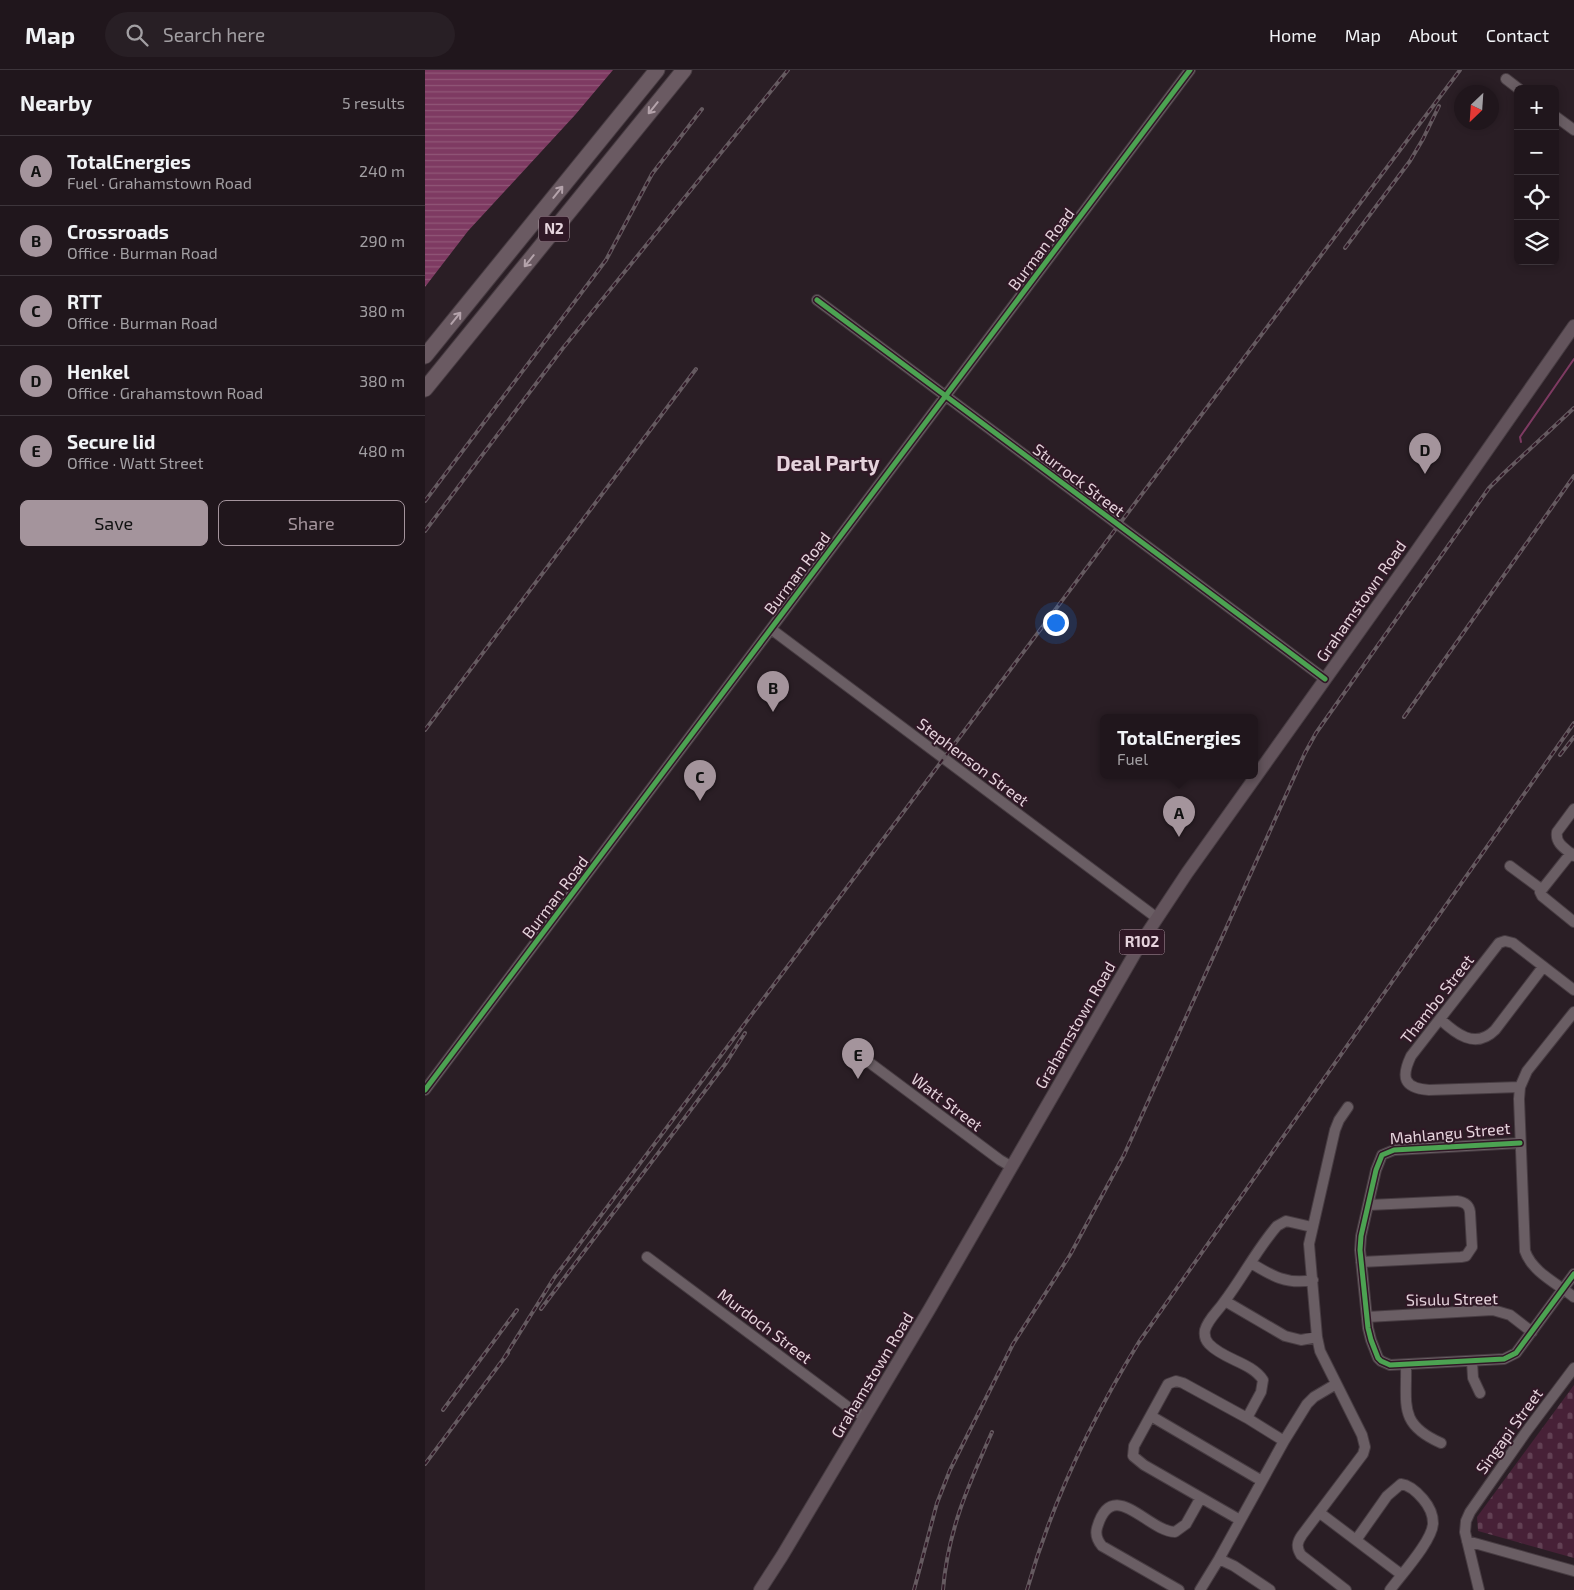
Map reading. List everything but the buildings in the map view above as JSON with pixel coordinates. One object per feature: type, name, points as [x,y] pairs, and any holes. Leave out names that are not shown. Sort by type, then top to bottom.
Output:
[{"type":"highway","name":"N2","points":[[425,356],[657,70]]},
{"type":"highway","name":"N2","points":[[425,389],[684,70]]},
{"type":"main road","name":"Grahamstown Road","points":[[1258,773],[1574,326]]},
{"type":"main road","name":"Grahamstown Road","points":[[760,1590],[865,1417],[1142,942],[1187,873],[1254,779]]},
{"type":"street","name":"Burman Road","points":[[425,1090],[1190,70]]},
{"type":"street","points":[[1506,79],[1514,85]]},
{"type":"street","points":[[1559,119],[1574,130]]},
{"type":"street","name":"Sturrock Street","points":[[817,300],[1325,679]]},
{"type":"street","name":"Stephenson Street","points":[[771,629],[1157,918]]},
{"type":"street","points":[[1574,809],[1556,836],[1558,843],[1572,854],[1541,889],[1541,896],[1574,922]]},
{"type":"street","points":[[1510,866],[1541,889]]},
{"type":"street","name":"Thambo Street","points":[[1521,1087],[1417,1089],[1408,1084],[1405,1079],[1405,1069],[1411,1056],[1499,943],[1505,941],[1513,943],[1574,990]]},
{"type":"street","points":[[1440,1018],[1464,1038],[1475,1039],[1488,1036],[1495,1030],[1543,967]]},
{"type":"street","points":[[1574,1012],[1527,1071],[1519,1099],[1525,1251],[1530,1262],[1574,1297]]},
{"type":"street","name":"Watt Street","points":[[865,1060],[1012,1167]]},
{"type":"street","points":[[1346,1590],[1301,1555],[1297,1549],[1297,1544],[1302,1534],[1363,1454],[1365,1447],[1362,1435],[1323,1357],[1317,1337],[1309,1244],[1335,1130],[1348,1107]]},
{"type":"street","name":"Mahlangu Street","points":[[1520,1143],[1390,1151],[1382,1155],[1361,1236],[1361,1262],[1369,1334],[1378,1358],[1390,1365],[1505,1360],[1515,1353],[1532,1332],[1574,1274]]},
{"type":"street","points":[[1361,1262],[1461,1258],[1469,1254],[1472,1247],[1470,1212],[1469,1207],[1464,1203],[1369,1205]]},
{"type":"street","points":[[1247,1418],[1261,1392],[1263,1380],[1257,1373],[1209,1344],[1205,1335],[1208,1323],[1271,1232],[1281,1223],[1291,1222],[1312,1227]]},
{"type":"street","name":"Murdoch Street","points":[[647,1256],[865,1417]]},
{"type":"street","points":[[1251,1263],[1282,1280],[1292,1282],[1313,1280]]},
{"type":"street","points":[[1225,1301],[1285,1336],[1301,1340],[1317,1337]]},
{"type":"street","name":"Sisulu Street","points":[[1367,1317],[1493,1310],[1510,1315],[1532,1332]]},
{"type":"street","points":[[1472,1361],[1473,1378],[1480,1393]]},
{"type":"street","points":[[1406,1364],[1409,1420],[1423,1434],[1441,1443]]},
{"type":"street","name":"Singapi Street","points":[[1467,1541],[1465,1527],[1470,1512],[1574,1368]]},
{"type":"street","points":[[1240,1520],[1140,1463],[1133,1456],[1134,1446],[1168,1384],[1176,1381],[1183,1383],[1247,1418],[1284,1441]]},
{"type":"street","points":[[1200,1590],[1284,1441],[1311,1399],[1336,1384]]},
{"type":"street","points":[[1151,1416],[1262,1480]]},
{"type":"street","points":[[1355,1540],[1387,1496],[1396,1487],[1405,1484],[1413,1489],[1429,1507],[1433,1516],[1433,1524],[1427,1541],[1390,1590]]},
{"type":"street","points":[[1179,1590],[1102,1546],[1098,1542],[1096,1531],[1107,1508],[1114,1504],[1124,1506],[1159,1527],[1175,1532],[1186,1524],[1201,1498]]},
{"type":"street","points":[[1319,1513],[1402,1575]]},
{"type":"street","points":[[1479,1590],[1467,1541],[1574,1570]]},
{"type":"street","points":[[1219,1559],[1234,1566],[1271,1590]]},
{"type":"green space","points":[[1574,1385],[1574,1558],[1478,1531],[1477,1517]]},
{"type":"shaded area","points":[[425,70],[613,70],[575,115],[468,231],[425,287]]},
{"type":"waterway","points":[[1521,442],[1520,437],[1574,359]]},
{"type":"railway","points":[[425,531],[563,348],[788,70]]},
{"type":"railway","points":[[504,1358],[554,1278],[1460,70]]},
{"type":"railway","points":[[1345,248],[1410,161],[1439,106]]},
{"type":"railway","points":[[425,501],[606,260],[652,174],[702,109]]},
{"type":"railway","points":[[425,730],[696,369]]},
{"type":"railway","points":[[914,1590],[937,1503],[950,1470],[1013,1344],[1070,1255],[1124,1155],[1305,753],[1316,733],[1489,488],[1574,408]]},
{"type":"railway","points":[[1404,717],[1574,476]]},
{"type":"railway","points":[[1027,1590],[1048,1525],[1074,1462],[1121,1371],[1139,1342],[1574,723]]},
{"type":"railway","points":[[1560,755],[1574,737]]},
{"type":"railway","points":[[541,1309],[726,1063],[745,1033]]},
{"type":"railway","points":[[443,1410],[517,1310]]},
{"type":"railway","points":[[425,1464],[508,1353]]},
{"type":"railway","points":[[943,1590],[954,1528],[967,1490],[992,1432]]},
{"type":"cycle path","points":[[425,1090],[1190,70]]},
{"type":"cycle path","points":[[817,300],[1325,679]]},
{"type":"cycle path","points":[[1520,1143],[1394,1150],[1382,1155],[1376,1170],[1361,1236],[1360,1250],[1368,1328],[1378,1358],[1390,1365],[1504,1359],[1516,1353],[1574,1274]]},
{"type":"place","name":"Henkel","points":[[1425,474]]},
{"type":"place","name":"Crossroads","points":[[773,712]]},
{"type":"place","name":"RTT","points":[[700,801]]},
{"type":"place","name":"TotalEnergies","points":[[1179,837]]},
{"type":"place","name":"Secure lid","points":[[858,1079]]},
{"type":"district","name":"Deal Party","points":[[828,464]]}]
